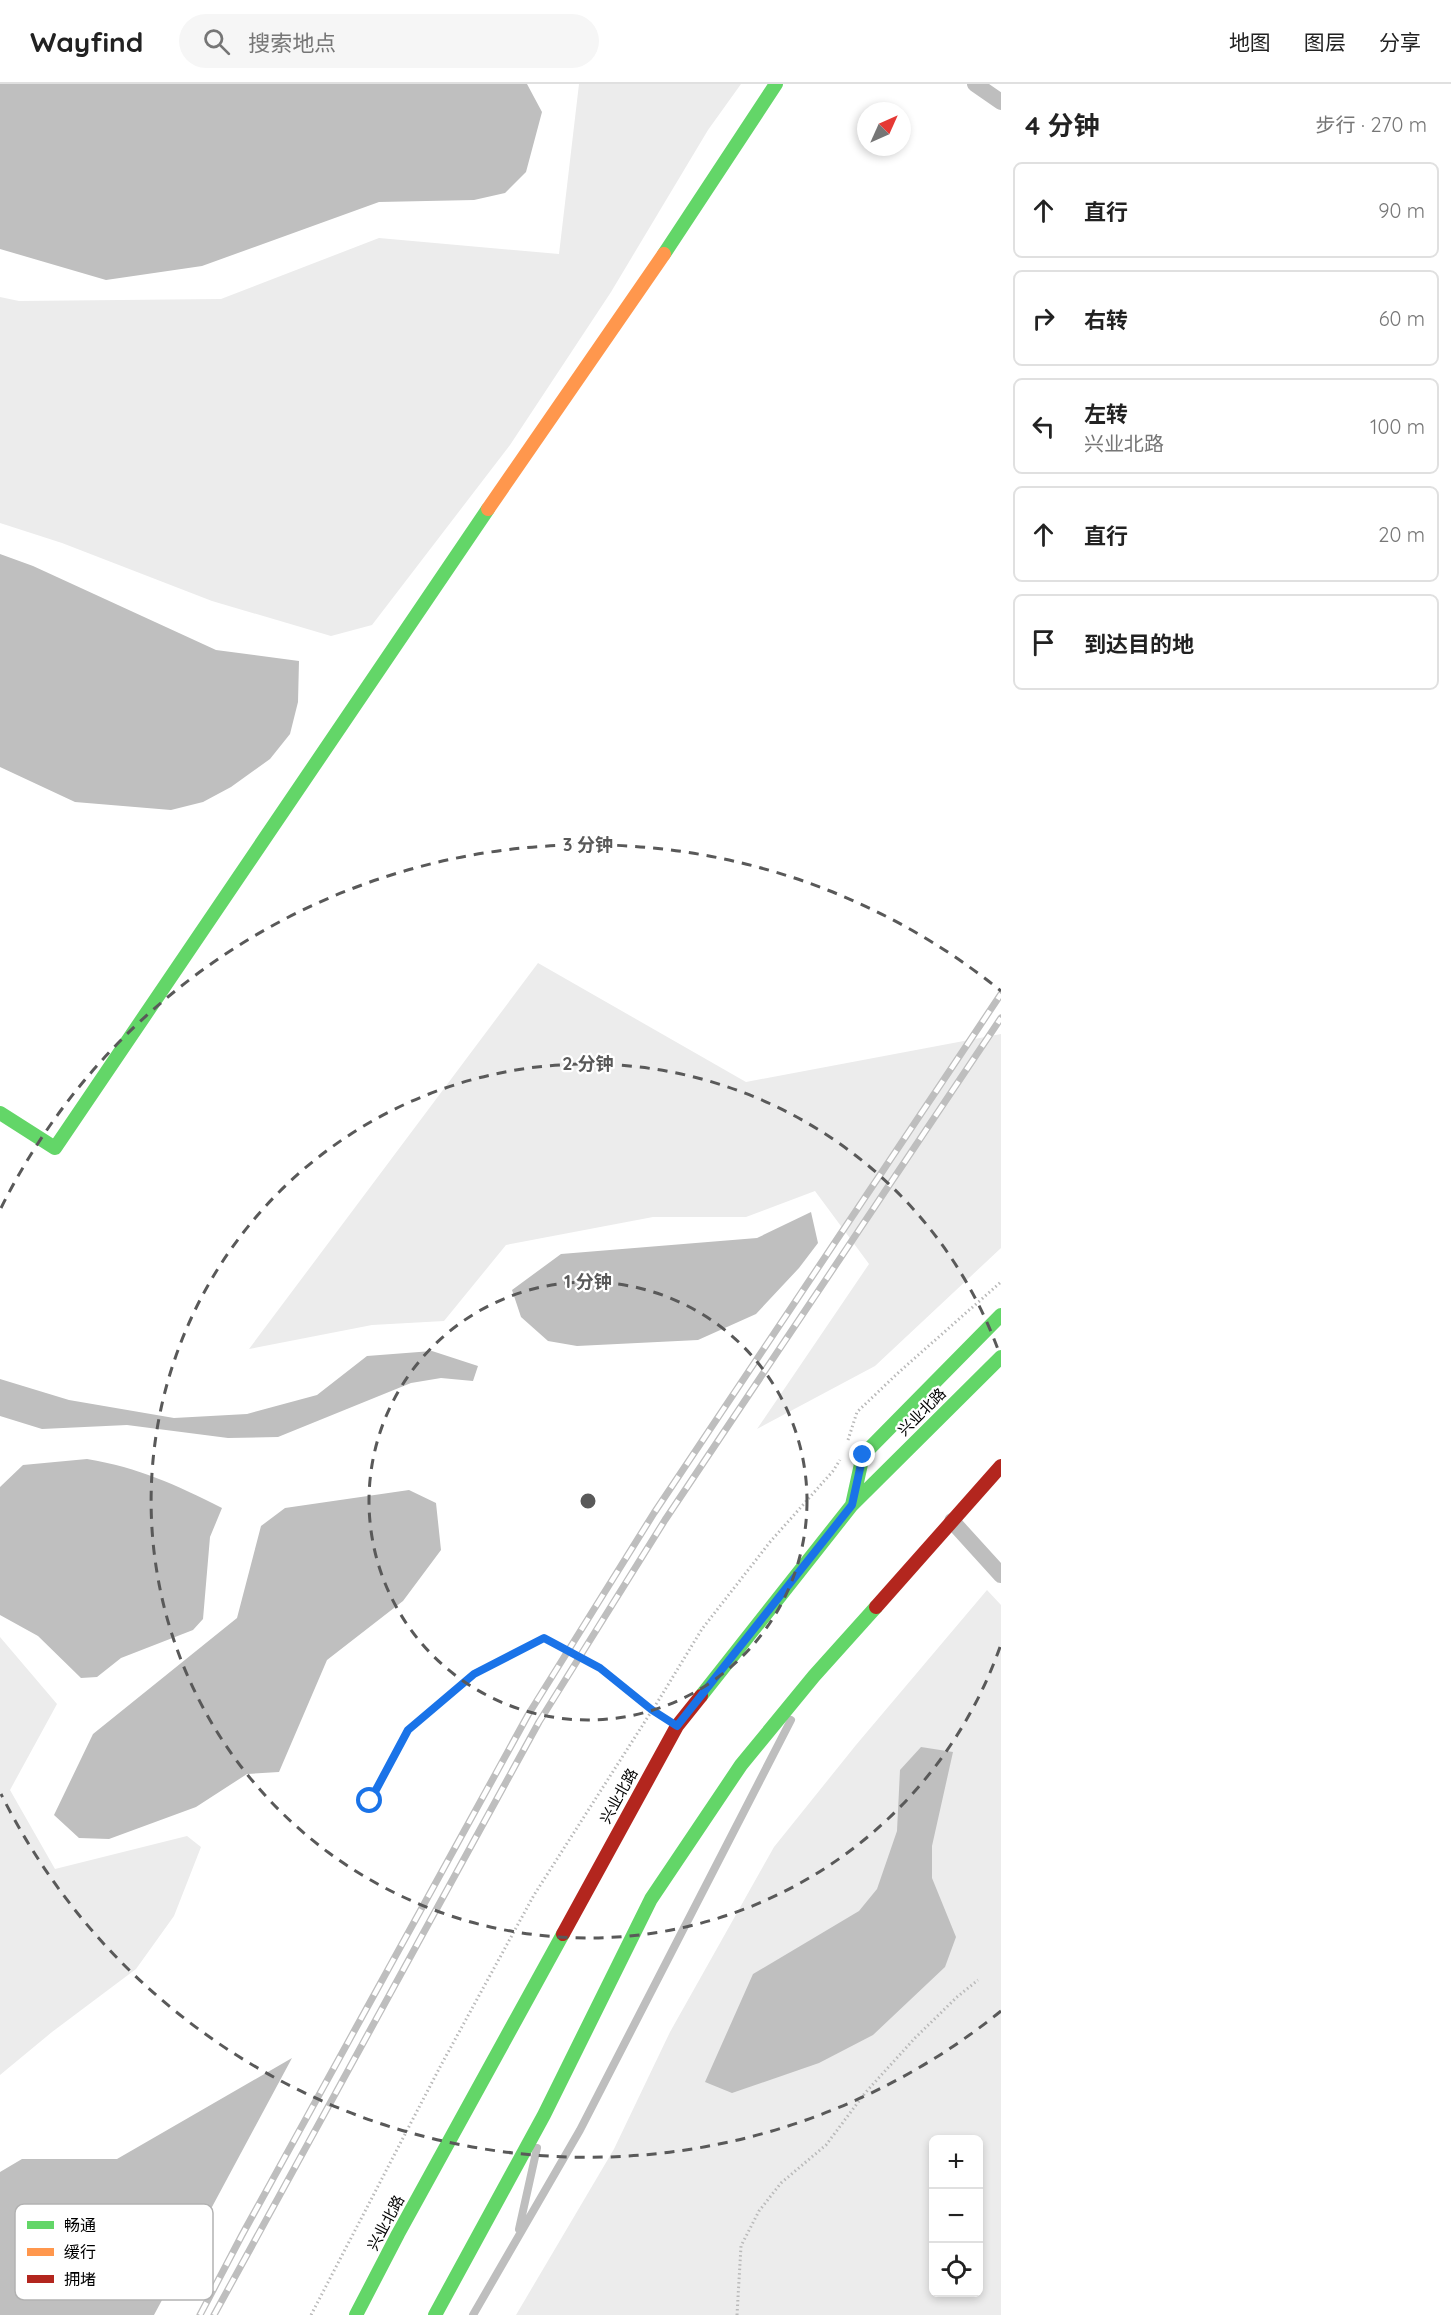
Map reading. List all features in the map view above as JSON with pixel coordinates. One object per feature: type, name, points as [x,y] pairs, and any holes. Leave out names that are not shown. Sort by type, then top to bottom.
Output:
[{"type":"main road","points":[[0,1113],[55,1148],[408,625],[640,290],[776,84]]},
{"type":"main road","points":[[852,1505],[863,1455],[1001,1315]]},
{"type":"main road","name":"兴业北路","points":[[356,2315],[398,2234],[677,1726],[852,1505],[1001,1357]]},
{"type":"main road","points":[[435,2315],[544,2115],[651,1899],[741,1765],[814,1676],[1001,1466]]},
{"type":"street","points":[[975,84],[1001,102]]},
{"type":"street","points":[[952,1521],[1001,1575]]},
{"type":"lane","points":[[473,2315],[580,2130],[814,1676]]},
{"type":"lane","points":[[517,2238],[544,2115]]},
{"type":"path","points":[[370,1801],[408,1730],[474,1674],[544,1638],[600,1668],[652,1710],[677,1726]]},
{"type":"path","points":[[737,2315],[741,2246],[759,2211],[781,2183],[826,2145],[865,2093],[915,2038],[978,1980]]},
{"type":"shaded area","points":[[0,84],[527,84],[542,112],[526,172],[505,193],[474,200],[379,202],[202,266],[106,280],[0,249]]},
{"type":"shaded area","points":[[579,84],[741,84],[708,130],[611,292],[510,445],[372,625],[331,636],[212,601],[62,543],[0,523],[0,297],[19,301],[221,299],[379,238],[559,254]]},
{"type":"shaded area","points":[[0,554],[33,566],[216,650],[299,661],[298,702],[290,734],[270,759],[231,787],[203,802],[171,810],[75,802],[0,767]]},
{"type":"shaded area","points":[[538,963],[746,1082],[1001,1034],[1001,1248],[875,1366],[757,1429],[869,1264],[815,1191],[746,1217],[653,1217],[506,1245],[444,1321],[372,1325],[249,1349]]},
{"type":"shaded area","points":[[811,1212],[818,1243],[799,1268],[756,1314],[698,1340],[577,1346],[548,1341],[521,1317],[512,1290],[561,1254],[757,1238]]},
{"type":"shaded area","points":[[432,1351],[478,1366],[473,1381],[441,1378],[411,1383],[278,1437],[228,1438],[127,1425],[42,1429],[0,1416],[0,1379],[69,1400],[174,1418],[247,1414],[317,1395],[367,1356]]},
{"type":"shaded area","points":[[87,1459],[124,1467],[156,1478],[222,1508],[210,1537],[203,1619],[193,1630],[121,1658],[97,1677],[81,1678],[38,1636],[0,1615],[0,1487],[23,1465]]},
{"type":"shaded area","points":[[409,1490],[436,1503],[441,1550],[403,1601],[327,1660],[279,1772],[247,1774],[196,1807],[109,1839],[79,1838],[54,1815],[93,1734],[237,1618],[261,1526],[285,1508]]},
{"type":"shaded area","points":[[987,1590],[1001,1605],[1001,2315],[516,2315],[614,2149],[670,2032],[774,1847],[856,1745]]},
{"type":"shaded area","points":[[0,1637],[57,1704],[10,1790],[55,1869],[187,1836],[201,1847],[174,1916],[136,1969],[52,2032],[0,2075]]},
{"type":"shaded area","points":[[921,1747],[953,1752],[932,1846],[932,1878],[956,1937],[945,1967],[873,2035],[819,2063],[732,2093],[705,2082],[753,1974],[859,1911],[877,1889],[897,1831],[900,1770]]},
{"type":"shaded area","points":[[292,2058],[213,2205],[15,2204],[15,2300],[162,2300],[154,2315],[0,2315],[0,2172],[22,2159],[117,2159]]},
{"type":"railway","points":[[213,2290],[528,1715],[654,1513],[1001,994]]},
{"type":"railway","points":[[214,2315],[539,1722],[665,1520],[1001,1018]]},
{"type":"railway","points":[[200,2315],[208,2300]]},
{"type":"traffic: fast","points":[[664,254],[776,84]]},
{"type":"traffic: fast","points":[[0,1113],[55,1148],[488,509]]},
{"type":"traffic: fast","points":[[852,1505],[863,1455],[1001,1315]]},
{"type":"traffic: fast","points":[[701,1696],[852,1505],[1001,1357]]},
{"type":"traffic: fast","points":[[435,2315],[544,2115],[651,1899],[741,1765],[814,1676],[876,1607]]},
{"type":"traffic: fast","points":[[356,2315],[563,1934]]},
{"type":"traffic: slow","points":[[488,509],[664,254]]},
{"type":"traffic: jam","points":[[876,1607],[1001,1466]]},
{"type":"traffic: jam","points":[[563,1934],[677,1726],[701,1696]]},
{"type":"route","points":[[370,1801],[408,1730],[474,1674],[544,1638],[600,1668],[652,1710],[677,1726],[852,1505],[863,1455]]}]
